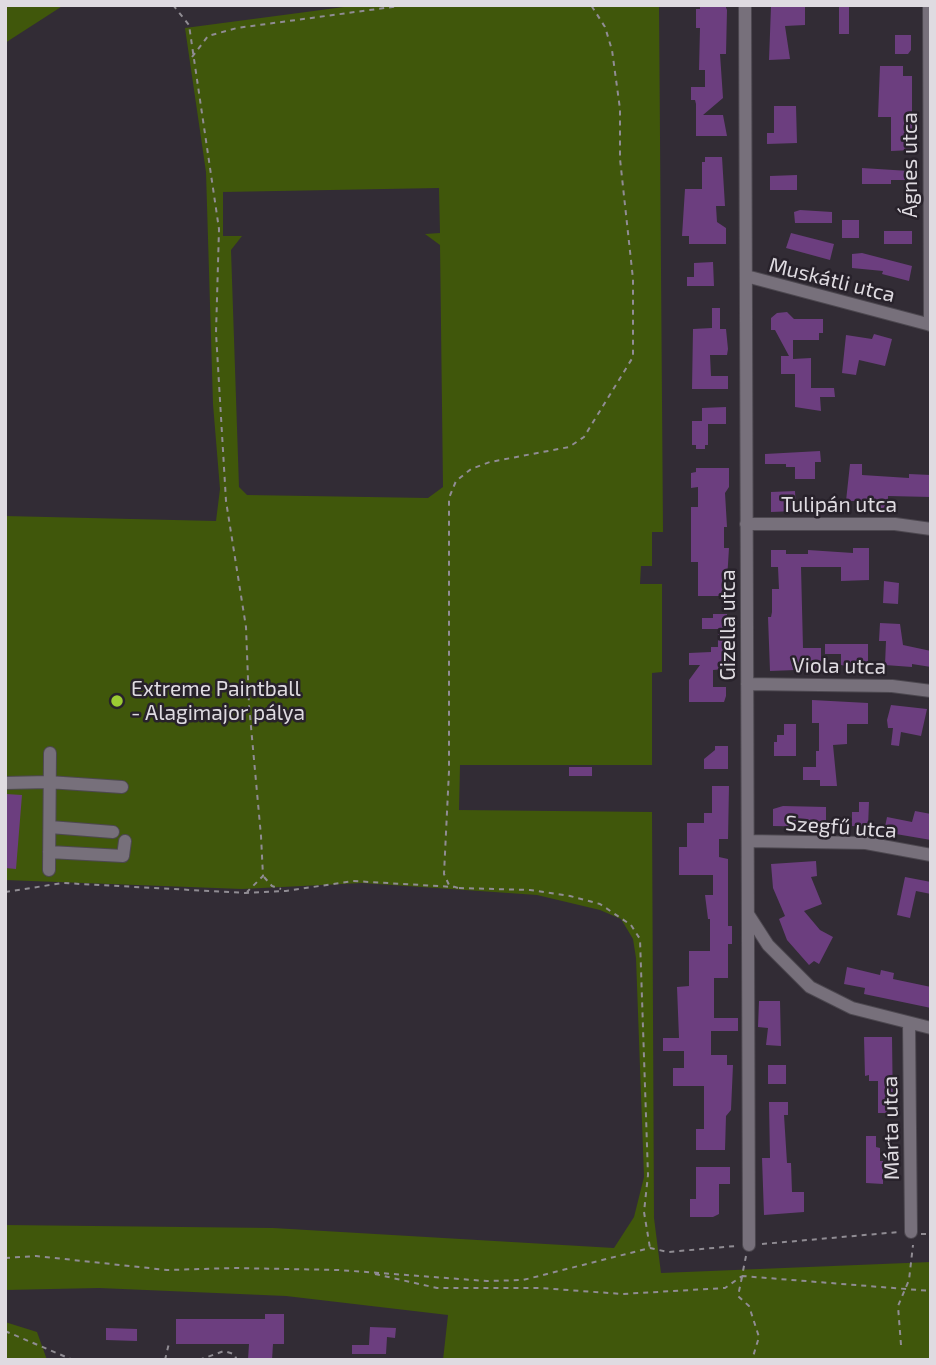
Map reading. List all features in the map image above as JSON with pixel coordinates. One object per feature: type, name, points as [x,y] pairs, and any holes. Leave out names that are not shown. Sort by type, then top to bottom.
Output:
[{"type":"street","name":"Gizella utca","points":[[745,5],[749,1245]]},
{"type":"street","name":"Ágnes utca","points":[[929,5],[930,321]]},
{"type":"street","name":"Muskátli utca","points":[[746,276],[930,321]]},
{"type":"street","name":"Tulipán utca","points":[[747,524],[895,524],[931,529]]},
{"type":"street","name":"Viola utca","points":[[747,684],[892,685],[931,691]]},
{"type":"street","points":[[49,870],[52,782],[50,753]]},
{"type":"street","points":[[5,783],[52,782],[122,787]]},
{"type":"street","points":[[50,827],[113,832]]},
{"type":"street","points":[[49,852],[123,856],[125,841]]},
{"type":"street","name":"Szegfű utca","points":[[748,841],[866,843],[931,855]]},
{"type":"street","points":[[748,914],[768,945],[810,987],[852,1008],[931,1027]]},
{"type":"street","name":"Márta utca","points":[[909,1023],[912,1233]]},
{"type":"path","points":[[173,5],[189,25],[219,229],[216,333],[226,501],[246,627],[262,876],[272,887],[286,891]]},
{"type":"path","points":[[192,58],[208,36],[237,28],[407,5]]},
{"type":"path","points":[[458,888],[449,885],[443,874],[449,771],[449,498],[456,481],[471,468],[569,447],[584,437],[633,357],[632,279],[620,159],[620,109],[612,50],[605,27],[591,5]]},
{"type":"path","points":[[246,892],[262,876]]},
{"type":"path","points":[[5,892],[63,883],[246,892],[286,891],[353,881],[530,890],[570,895],[600,904],[631,925],[640,939],[648,1175],[644,1212],[650,1248]]},
{"type":"path","points":[[901,1345],[898,1306],[909,1280],[912,1233]]},
{"type":"path","points":[[5,1258],[36,1256],[167,1270],[234,1268],[367,1272],[487,1282],[523,1280],[650,1248],[668,1252],[804,1243],[822,1237],[931,1234]]},
{"type":"path","points":[[749,1245],[738,1296],[749,1306],[759,1337],[752,1360]]},
{"type":"path","points":[[367,1272],[437,1288],[541,1288],[622,1294],[725,1288],[742,1276],[931,1291]]},
{"type":"path","points":[[5,1331],[73,1360]]},
{"type":"path","points":[[169,1343],[167,1360],[181,1360]]},
{"type":"path","points":[[199,1360],[224,1351],[234,1354],[237,1360]]},
{"type":"path","points":[[398,1359],[407,1360]]},
{"type":"green space","points":[[5,5],[64,5],[5,43]]},
{"type":"green space","points":[[359,5],[659,5],[663,532],[652,532],[652,566],[641,566],[640,584],[662,584],[662,672],[652,673],[652,765],[460,765],[459,810],[652,812],[654,1218],[661,1273],[931,1262],[931,1360],[443,1360],[448,1315],[286,1296],[99,1288],[5,1290],[5,1225],[273,1228],[614,1248],[634,1217],[644,1177],[636,958],[633,939],[621,919],[600,910],[537,895],[362,883],[242,889],[5,880],[5,516],[216,521],[220,489],[213,404],[206,172],[185,28]],"holes":[[[439,188],[440,233],[425,234],[440,245],[443,487],[428,498],[247,495],[239,487],[231,250],[242,236],[223,236],[223,192]]]},
{"type":"green space","points":[[5,1322],[37,1332],[47,1360],[5,1360]]},
{"type":"building","points":[[700,5],[725,5],[727,10],[726,54],[720,54],[723,98],[703,115],[723,115],[727,136],[696,136],[696,104],[695,100],[691,100],[691,87],[705,87],[705,70],[699,70],[700,28],[696,28],[696,9],[700,9]]},
{"type":"building","points":[[839,6],[849,6],[849,34],[839,34]]},
{"type":"building","points":[[771,7],[805,7],[805,25],[785,26],[790,59],[769,60]]},
{"type":"building","points":[[895,35],[911,35],[911,50],[908,54],[895,54]]},
{"type":"building","points":[[880,66],[903,66],[903,76],[912,76],[912,150],[891,151],[891,117],[878,117]]},
{"type":"building","points":[[774,106],[796,106],[797,143],[767,144],[767,133],[774,133]]},
{"type":"building","points":[[705,157],[722,157],[725,206],[716,206],[717,222],[726,228],[726,244],[689,244],[689,236],[682,236],[685,189],[702,189],[702,162],[705,162]]},
{"type":"building","points":[[862,168],[909,171],[909,180],[891,180],[891,184],[862,184]]},
{"type":"building","points":[[797,175],[797,190],[770,190],[770,176]]},
{"type":"building","points":[[794,212],[832,212],[832,223],[795,223]]},
{"type":"building","points":[[842,220],[859,220],[859,238],[842,238]]},
{"type":"building","points":[[884,231],[912,231],[912,244],[884,244]]},
{"type":"building","points":[[791,233],[834,244],[830,260],[786,248]]},
{"type":"building","points":[[862,253],[912,266],[909,281],[882,274],[883,271],[852,268],[852,254]]},
{"type":"building","points":[[713,262],[714,286],[687,286],[687,277],[694,277],[694,263]]},
{"type":"building","points":[[712,308],[720,308],[720,329],[726,329],[728,349],[727,355],[710,355],[711,376],[728,376],[728,389],[692,389],[693,329],[712,328]]},
{"type":"building","points":[[787,312],[794,319],[823,319],[823,333],[819,333],[819,340],[793,340],[793,359],[811,358],[811,388],[834,388],[835,397],[820,397],[821,411],[795,407],[795,374],[781,374],[781,356],[789,356],[775,330],[771,330],[771,318],[777,313]]},
{"type":"building","points":[[874,334],[892,339],[885,366],[859,360],[856,375],[842,373],[846,335],[872,339]]},
{"type":"building","points":[[726,407],[726,424],[708,424],[708,445],[705,445],[705,449],[696,449],[696,445],[692,445],[692,421],[702,421],[702,408]]},
{"type":"building","points":[[820,451],[821,462],[815,462],[815,479],[795,479],[795,467],[786,467],[786,464],[765,464],[765,454]]},
{"type":"building","points":[[850,464],[862,464],[862,475],[909,478],[909,474],[931,475],[931,497],[888,496],[888,511],[868,511],[868,501],[846,501]]},
{"type":"building","points":[[696,468],[729,468],[729,487],[725,493],[727,527],[724,527],[724,548],[729,548],[726,596],[698,596],[698,562],[691,562],[691,507],[698,507],[698,487],[691,488],[691,473],[696,472]]},
{"type":"building","points":[[795,491],[796,511],[771,512],[771,492]]},
{"type":"building","points":[[853,548],[869,548],[869,580],[841,581],[841,567],[801,567],[803,648],[821,648],[821,669],[770,671],[768,617],[771,617],[772,612],[772,589],[779,589],[778,567],[771,567],[771,550],[786,550],[786,554],[808,554],[808,550],[853,553]]},
{"type":"building","points":[[884,581],[899,583],[898,604],[883,603]]},
{"type":"building","points":[[713,614],[727,614],[729,666],[713,670],[713,687],[726,687],[726,696],[724,702],[689,702],[689,680],[700,665],[689,665],[689,653],[711,652],[711,647],[718,647],[718,629],[702,629],[702,618],[713,618]]},
{"type":"building","points":[[880,623],[900,624],[903,645],[931,651],[931,667],[912,664],[912,667],[885,665],[886,641],[879,641]]},
{"type":"building","points":[[825,644],[868,644],[868,670],[841,665],[841,654],[825,654]]},
{"type":"building","points":[[812,700],[868,703],[868,724],[847,724],[847,744],[833,745],[837,786],[820,786],[820,780],[803,780],[803,767],[816,767],[816,751],[819,751],[819,723],[812,723]]},
{"type":"building","points":[[891,705],[927,709],[921,736],[901,732],[899,746],[891,745],[893,728],[888,728],[887,720]]},
{"type":"building","points":[[784,724],[796,724],[796,756],[774,756],[774,742],[777,742],[777,735],[784,735]]},
{"type":"building","points":[[715,746],[728,746],[728,769],[704,769],[704,759],[715,750]]},
{"type":"building","points":[[569,767],[592,767],[592,776],[569,776]]},
{"type":"building","points":[[712,786],[729,786],[728,839],[719,839],[719,857],[728,859],[728,926],[732,926],[732,944],[728,944],[728,978],[714,978],[714,1018],[738,1018],[738,1031],[711,1031],[711,1055],[727,1055],[727,1065],[733,1065],[731,1110],[726,1116],[725,1150],[696,1150],[696,1129],[704,1129],[704,1086],[673,1086],[673,1068],[684,1068],[684,1051],[663,1051],[663,1038],[679,1038],[677,987],[689,986],[689,951],[710,951],[710,919],[705,895],[713,895],[713,875],[679,875],[679,847],[687,847],[687,823],[704,823],[704,813],[712,813]]},
{"type":"building","points":[[6,794],[22,795],[16,869],[5,868]]},
{"type":"building","points":[[859,802],[869,802],[868,827],[852,826],[852,812],[859,812]]},
{"type":"building","points":[[783,806],[826,807],[826,827],[773,826],[773,809]]},
{"type":"building","points":[[915,811],[931,814],[931,840],[884,832],[887,817],[912,822]]},
{"type":"building","points":[[816,861],[817,876],[811,877],[822,904],[804,911],[820,930],[833,937],[819,964],[814,961],[809,965],[787,940],[779,919],[785,916],[773,888],[771,864]]},
{"type":"building","points":[[905,877],[931,882],[931,894],[916,891],[910,918],[897,915]]},
{"type":"building","points":[[847,967],[880,975],[881,970],[894,973],[893,979],[931,987],[931,1008],[864,994],[865,988],[844,984]]},
{"type":"building","points":[[759,1001],[780,1001],[781,1046],[766,1045],[768,1028],[758,1027]]},
{"type":"building","points":[[864,1037],[892,1037],[893,1113],[878,1113],[878,1081],[869,1081],[869,1075],[865,1076]]},
{"type":"building","points":[[768,1065],[786,1065],[786,1084],[768,1084]]},
{"type":"building","points":[[769,1102],[788,1102],[788,1115],[784,1115],[787,1163],[791,1163],[792,1192],[804,1192],[804,1212],[764,1215],[762,1158],[770,1158]]},
{"type":"building","points":[[866,1136],[876,1136],[876,1147],[880,1148],[880,1161],[883,1161],[883,1184],[866,1183]]},
{"type":"building","points":[[696,1167],[730,1167],[730,1184],[719,1184],[719,1214],[713,1217],[690,1217],[690,1199],[696,1199]]},
{"type":"building","points":[[265,1314],[284,1314],[284,1344],[273,1344],[272,1360],[248,1360],[249,1344],[176,1344],[176,1319],[265,1319]]},
{"type":"building","points":[[370,1327],[396,1328],[395,1338],[387,1337],[386,1354],[352,1354],[352,1345],[369,1345]]},
{"type":"building","points":[[106,1328],[137,1329],[137,1341],[106,1340]]},
{"type":"place","name":"Extreme Paintball - Alagimajor pálya","points":[[117,701]]}]
